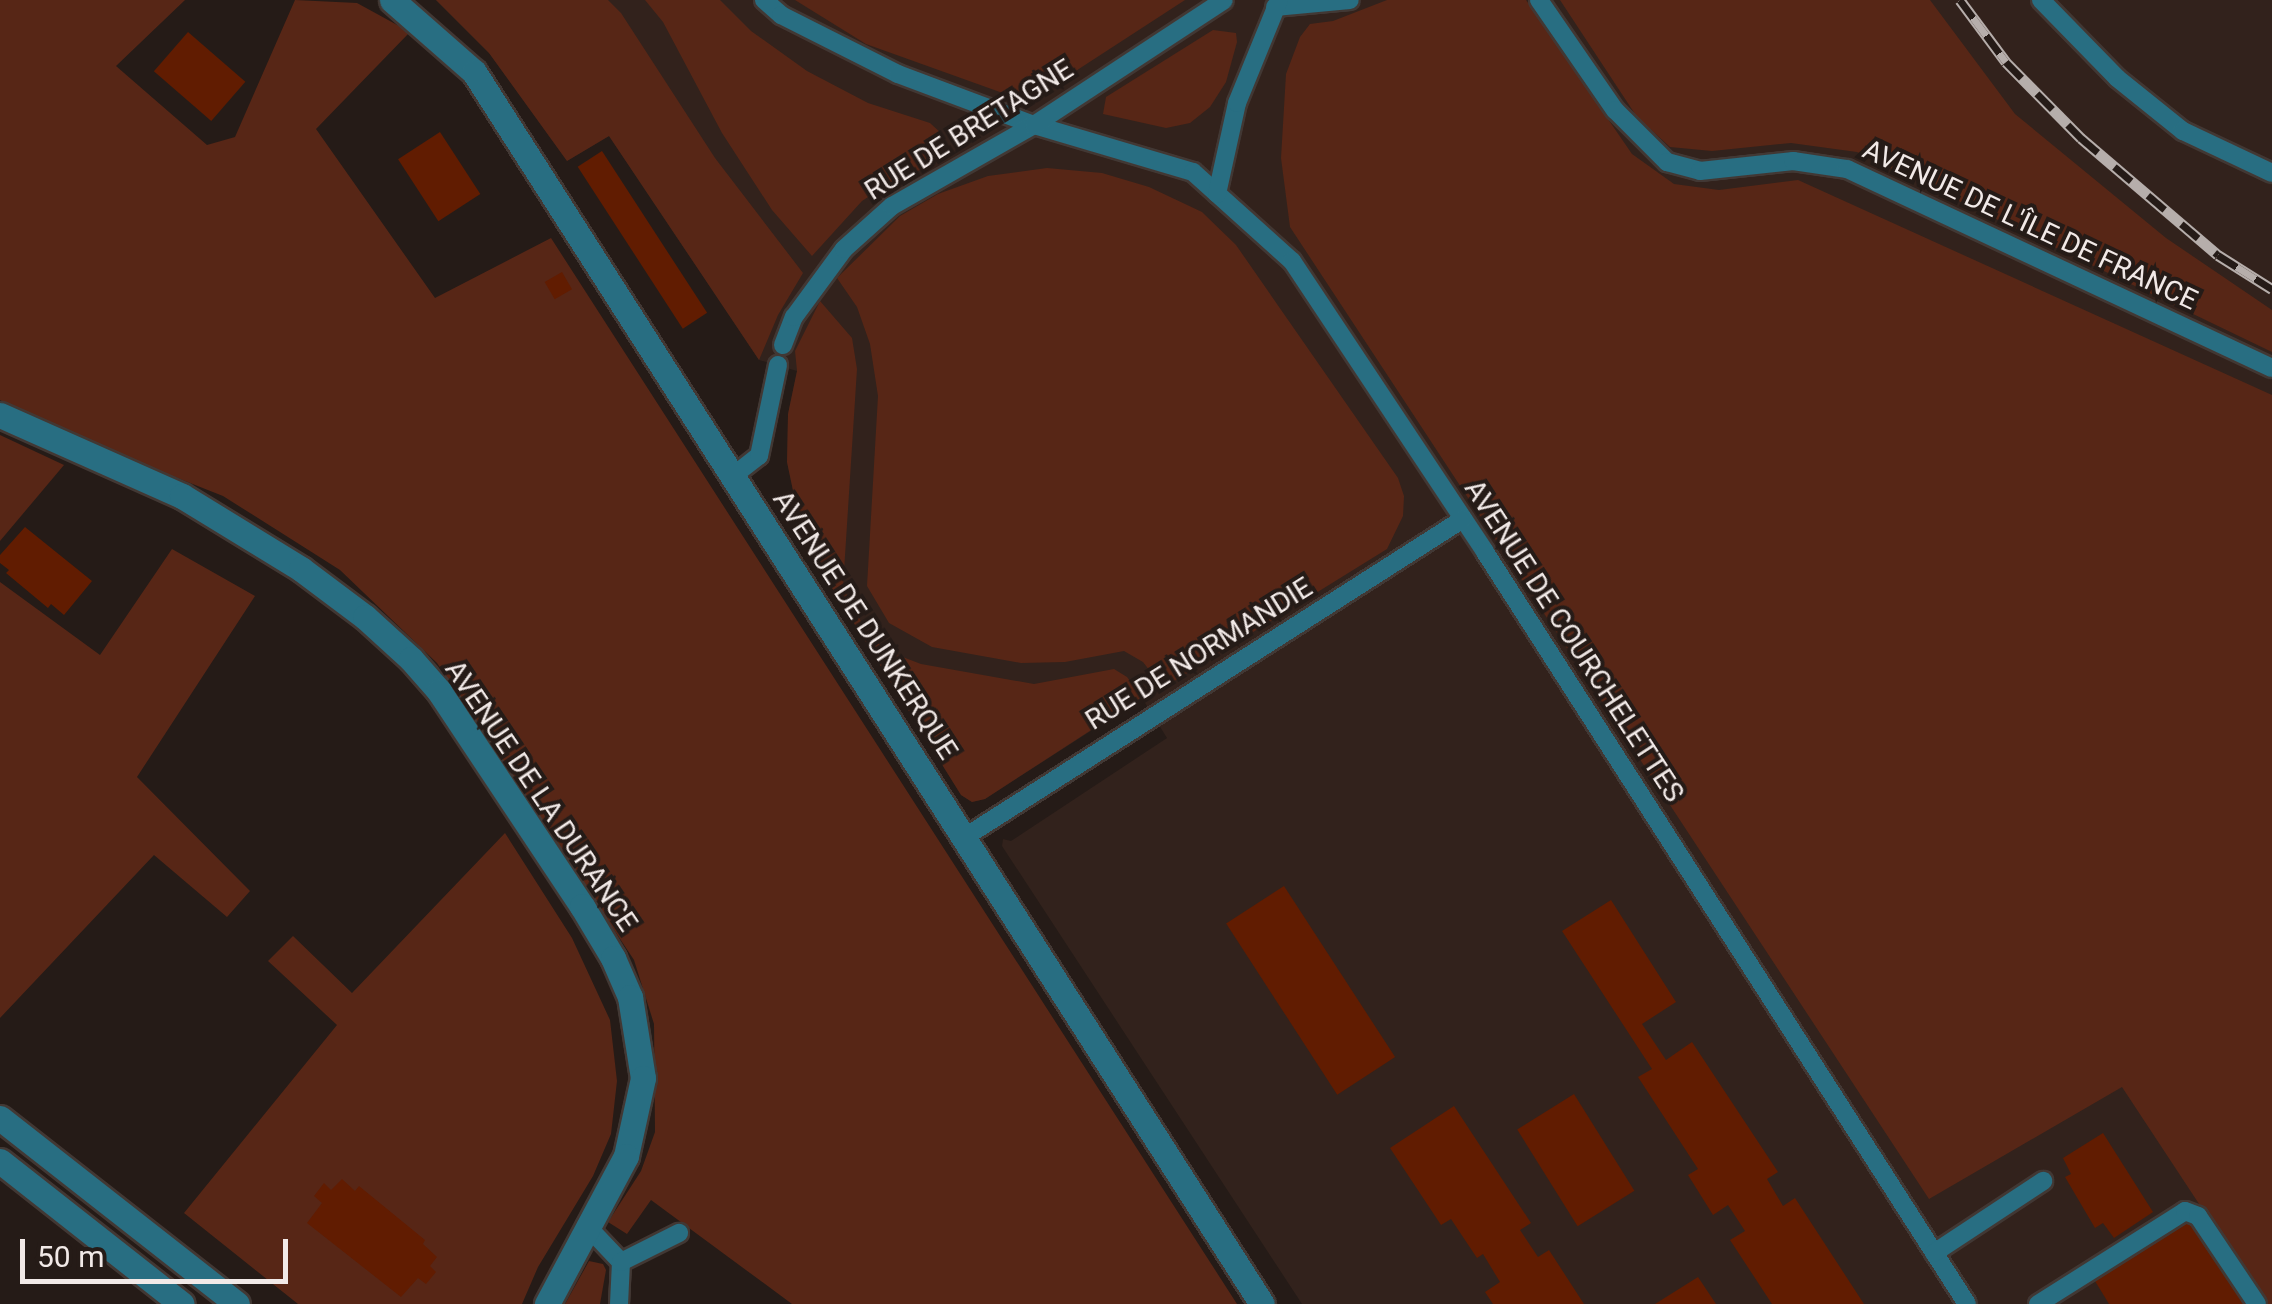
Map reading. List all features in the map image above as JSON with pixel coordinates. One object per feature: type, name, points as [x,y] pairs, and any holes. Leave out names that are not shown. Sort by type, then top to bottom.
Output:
[{"type":"street","name":"AVENUE DE DUNKERQUE","points":[[392,0],[474,72],[1262,1304]]},
{"type":"street","name":"AVENUE DE LA DURANCE","points":[[0,415],[182,496],[301,569],[411,659],[439,691],[582,906],[613,958],[630,997],[643,1078],[626,1156],[547,1304]]},
{"type":"street","points":[[0,1118],[237,1304]]},
{"type":"street","points":[[0,1161],[182,1304]]},
{"type":"lane","name":"AVENUE DE COURCHELETTES","points":[[764,0],[781,15],[898,74],[1034,125],[1193,172],[1292,262],[1464,519],[1967,1304]]},
{"type":"lane","name":"RUE DE BRETAGNE","points":[[783,345],[794,317],[866,226],[925,184],[1034,125],[1224,0]]},
{"type":"lane","points":[[1216,194],[1236,104],[1277,4],[1350,0]]},
{"type":"lane","name":"AVENUE DE L'ÎLE DE FRANCE","points":[[1539,0],[1614,110],[1666,162],[1700,171],[1793,161],[1847,168],[2272,368]]},
{"type":"lane","points":[[2040,0],[2116,78],[2183,131],[2272,173]]},
{"type":"lane","points":[[733,476],[759,456],[778,365]]},
{"type":"lane","name":"RUE DE NORMANDIE","points":[[965,837],[1464,519]]},
{"type":"lane","points":[[1934,1253],[2043,1182]]},
{"type":"lane","points":[[2038,1304],[2185,1211],[2198,1216],[2257,1304]]},
{"type":"lane","points":[[586,1225],[621,1262],[619,1304]]},
{"type":"lane","points":[[621,1262],[679,1233]]},
{"type":"shaded area","points":[[0,0],[185,0],[116,66],[207,145],[235,137],[295,0],[357,3],[410,32],[316,129],[435,298],[551,238],[1237,1304],[792,1304],[651,1200],[627,1234],[608,1222],[641,1171],[655,1132],[654,1024],[634,960],[437,663],[340,570],[223,496],[66,434],[0,400]]},
{"type":"shaded area","points":[[436,0],[2272,0],[2272,1304],[1302,1304],[1002,846],[1003,839],[1011,841],[1167,738],[1142,698],[985,799],[972,802],[961,795],[804,543],[787,462],[788,414],[797,371],[759,360],[609,136],[567,161],[489,53]]},
{"type":"shaded area","points":[[436,0],[608,0],[621,13],[715,158],[803,273],[778,315],[759,360],[609,136],[567,161],[489,53]]},
{"type":"shaded area","points":[[645,0],[720,0],[751,31],[807,71],[868,103],[930,123],[942,134],[944,150],[928,167],[896,179],[862,201],[812,256],[772,210],[722,133],[663,22]]},
{"type":"shaded area","points":[[795,0],[1185,0],[1028,102],[866,44]]},
{"type":"shaded area","points":[[1387,0],[1526,0],[1632,154],[1674,184],[1719,190],[1798,180],[2272,395],[2272,1304],[2265,1304],[2122,1087],[1929,1199],[1290,227],[1281,158],[1286,74],[1300,37],[1310,24],[1333,21]]},
{"type":"shaded area","points":[[1560,0],[1930,0],[2015,114],[2166,238],[2272,310],[2272,352],[1857,152],[1791,143],[1712,151],[1670,147],[1637,117]]},
{"type":"shaded area","points":[[1213,30],[1236,33],[1237,42],[1226,82],[1210,107],[1190,123],[1166,128],[1103,114],[1106,97]]},
{"type":"shaded area","points":[[1047,168],[1102,173],[1149,187],[1202,212],[1236,245],[1398,478],[1404,496],[1403,516],[1387,549],[1163,688],[1143,662],[1124,651],[1065,662],[1021,663],[932,647],[889,623],[867,586],[878,396],[870,344],[857,307],[837,278],[900,216],[938,194],[988,176]]},
{"type":"shaded area","points":[[820,301],[852,338],[857,369],[843,587],[867,633],[887,651],[921,664],[1034,684],[1114,669],[1127,677],[1142,697],[985,799],[972,802],[961,795],[804,543],[787,462],[788,414],[797,371],[795,351]]},
{"type":"shaded area","points":[[0,435],[64,465],[0,541]]},
{"type":"shaded area","points":[[172,549],[255,596],[137,777],[250,891],[227,917],[154,855],[0,1018],[0,582],[100,655]]},
{"type":"shaded area","points":[[505,833],[572,938],[610,1020],[617,1081],[611,1134],[593,1176],[538,1267],[522,1304],[298,1304],[184,1213],[337,1025],[268,961],[293,936],[352,993]]},
{"type":"shaded area","points":[[589,1261],[603,1264],[606,1270],[600,1304],[565,1304]]},
{"type":"building","points":[[188,32],[245,82],[211,121],[154,71]]},
{"type":"building","points":[[440,132],[480,194],[438,221],[398,159]]},
{"type":"building","points":[[602,151],[707,313],[683,329],[578,167]]},
{"type":"building","points":[[562,272],[572,289],[555,299],[545,282]]},
{"type":"building","points":[[25,527],[92,581],[64,615],[51,604],[48,608],[6,573],[9,570],[0,563],[0,555]]},
{"type":"building","points":[[1284,886],[1395,1057],[1337,1095],[1226,924]]},
{"type":"building","points":[[1611,900],[1676,1002],[1642,1024],[1666,1060],[1692,1042],[1778,1172],[1767,1179],[1783,1206],[1795,1198],[1864,1304],[1772,1304],[1730,1240],[1745,1231],[1728,1205],[1713,1215],[1688,1175],[1698,1169],[1638,1077],[1652,1069],[1562,931]]},
{"type":"building","points":[[1574,1094],[1634,1191],[1578,1226],[1517,1130]]},
{"type":"building","points":[[1454,1106],[1531,1223],[1520,1230],[1538,1257],[1549,1250],[1584,1304],[1493,1304],[1485,1292],[1500,1282],[1483,1254],[1477,1258],[1451,1219],[1441,1225],[1390,1148]]},
{"type":"building","points":[[2103,1133],[2153,1212],[2114,1238],[2103,1223],[2095,1228],[2065,1177],[2071,1174],[2063,1158]]},
{"type":"building","points":[[342,1179],[355,1191],[359,1186],[425,1240],[423,1244],[437,1257],[430,1266],[436,1272],[426,1284],[418,1278],[401,1297],[307,1223],[322,1203],[314,1196],[324,1183],[331,1190]]},
{"type":"building","points":[[2192,1218],[2247,1304],[2109,1304],[2095,1281]]},
{"type":"building","points":[[1698,1277],[1716,1304],[1655,1304]]},
{"type":"railway","points":[[1960,0],[2006,62],[2081,138],[2218,255],[2272,289]]}]
